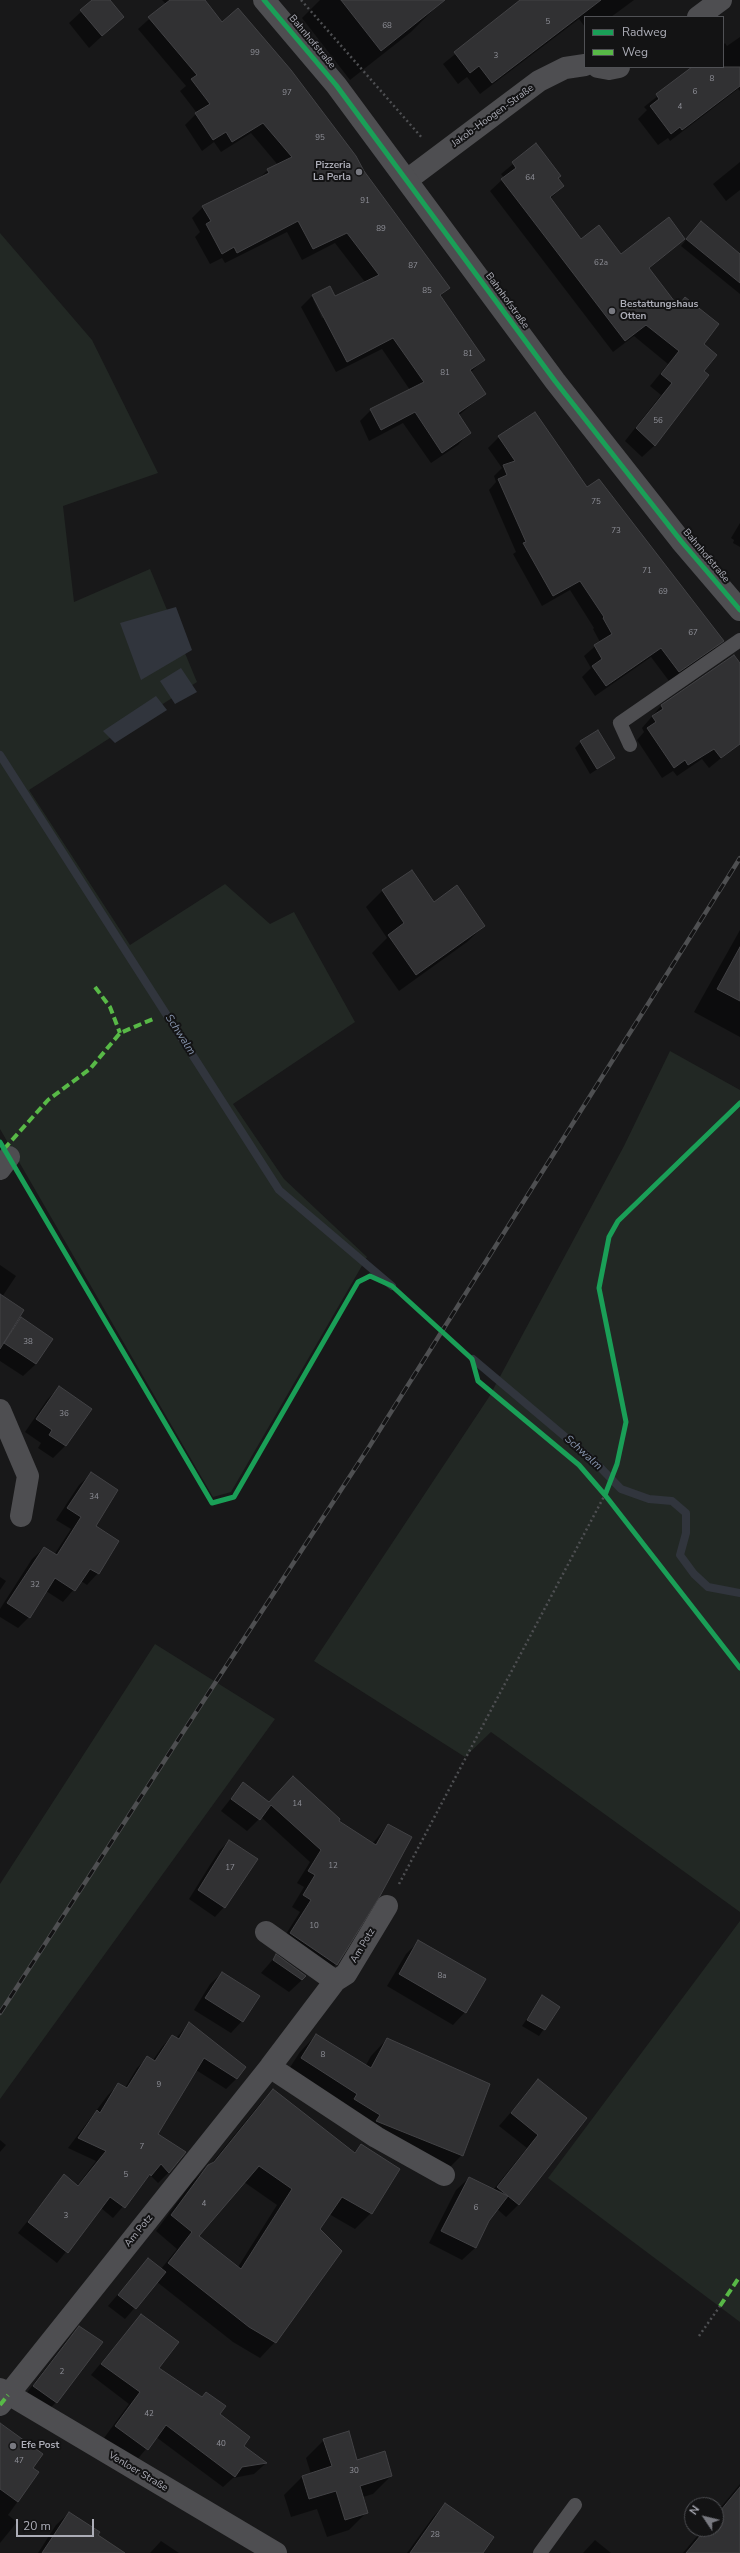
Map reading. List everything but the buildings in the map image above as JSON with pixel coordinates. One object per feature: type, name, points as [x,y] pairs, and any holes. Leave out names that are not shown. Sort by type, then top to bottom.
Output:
[{"type":"street","name":"Bahnhofstraße","points":[[264,0],[336,85],[555,382],[681,541],[740,610]]},
{"type":"street","points":[[699,16],[721,0]]},
{"type":"street","name":"Jakob-Hoogen-Straße","points":[[406,180],[540,81],[565,68],[584,64]]},
{"type":"street","points":[[604,68],[614,68]]},
{"type":"street","points":[[0,1410],[28,1476],[21,1516]]},
{"type":"street","name":"Am Potz","points":[[3,2397],[270,2067],[335,1982],[346,1974],[387,1906]]},
{"type":"street","points":[[266,1932],[335,1982]]},
{"type":"street","points":[[270,2067],[376,2137],[444,2175]]},
{"type":"street","name":"Venloer Straße","points":[[3,2397],[276,2553]]},
{"type":"lane","points":[[630,745],[620,723],[740,640]]},
{"type":"lane","points":[[540,2553],[576,2505]]},
{"type":"path","points":[[301,0],[438,156]]},
{"type":"path","points":[[387,1906],[610,1487],[617,1464]]},
{"type":"path","points":[[698,2336],[720,2306]]},
{"type":"shaded area","points":[[0,233],[92,340],[158,473],[63,506],[74,602],[150,569],[197,682],[29,790],[130,945],[225,884],[270,924],[294,912],[355,1022],[233,1104],[284,1179],[367,1257],[231,1492],[213,1497],[0,1129]]},
{"type":"shaded area","points":[[176,607],[192,650],[141,680],[120,623]]},
{"type":"shaded area","points":[[181,668],[197,692],[175,704],[160,681]]},
{"type":"shaded area","points":[[156,696],[167,710],[115,743],[103,731]]},
{"type":"shaded area","points":[[670,1051],[740,1090],[740,1912],[491,1732],[465,1757],[314,1661],[489,1397],[624,1146]]},
{"type":"shaded area","points":[[155,1644],[275,1719],[0,2099],[0,1884]]},
{"type":"shaded area","points":[[740,1921],[740,2322],[548,2178]]},
{"type":"waterway","name":"Schwalm","points":[[0,755],[279,1190],[392,1286]]},
{"type":"waterway","name":"Schwalm","points":[[473,1359],[595,1462],[621,1489],[649,1499],[672,1501],[686,1513],[686,1533],[680,1555],[694,1574],[708,1587],[740,1593]]},
{"type":"railway","points":[[0,2013],[369,1447],[740,858]]},
{"type":"marked path","points":[[95,987],[110,1007],[120,1033]]},
{"type":"marked path","points":[[4,1149],[48,1100],[90,1069],[120,1033],[153,1019]]},
{"type":"marked path","points":[[720,2306],[740,2276]]},
{"type":"marked path","points":[[0,2405],[8,2395]]},
{"type":"cycle path","points":[[264,0],[336,85],[555,381],[681,541],[740,610]]},
{"type":"cycle path","points":[[605,1495],[617,1464],[626,1422],[599,1288],[609,1237],[618,1221],[740,1103]]},
{"type":"cycle path","points":[[0,1142],[212,1503],[234,1497],[358,1282],[370,1276],[392,1286],[472,1359],[478,1381],[579,1465],[605,1495],[740,1668]]},
{"type":"place","name":"Pizzeria La Perla","points":[[359,172]]},
{"type":"place","name":"Bestattungshaus Otten","points":[[612,311]]},
{"type":"place","name":"Efe Post","points":[[13,2446]]}]
